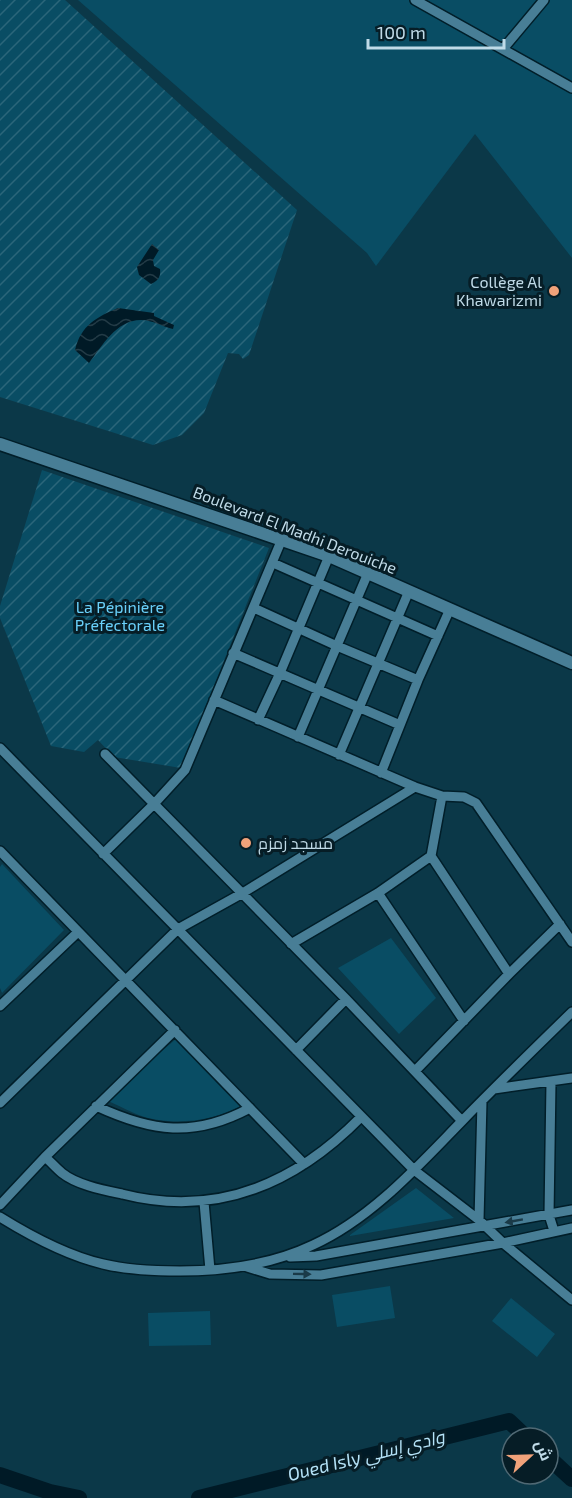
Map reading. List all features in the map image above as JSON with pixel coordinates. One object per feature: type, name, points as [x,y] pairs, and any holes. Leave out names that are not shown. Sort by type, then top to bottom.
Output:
[{"type":"street","points":[[415,0],[572,88]]},
{"type":"street","points":[[503,49],[544,0]]},
{"type":"street","name":"Boulevard El Madhi Derouiche","points":[[0,444],[329,556],[572,663]]},
{"type":"street","points":[[103,854],[185,770],[282,539]]},
{"type":"street","points":[[258,720],[329,556]]},
{"type":"street","points":[[273,563],[438,636]]},
{"type":"street","points":[[298,737],[368,573]]},
{"type":"street","points":[[339,754],[409,591]]},
{"type":"street","points":[[254,608],[377,664],[418,680]]},
{"type":"street","points":[[381,773],[418,680],[450,609]]},
{"type":"street","points":[[233,653],[400,725]]},
{"type":"street","points":[[214,700],[415,787],[442,796],[464,797],[476,803],[572,942]]},
{"type":"street","points":[[0,748],[414,1170],[482,1223],[572,1300]]},
{"type":"street","points":[[105,754],[346,999],[462,1121]]},
{"type":"street","points":[[0,1103],[178,929],[241,894],[415,787]]},
{"type":"street","points":[[442,796],[431,856],[509,974]]},
{"type":"street","points":[[0,851],[304,1164]]},
{"type":"street","points":[[291,944],[378,893],[431,856]]},
{"type":"street","points":[[378,893],[464,1021]]},
{"type":"street","points":[[415,1071],[560,924]]},
{"type":"street","points":[[0,1006],[78,932]]},
{"type":"street","points":[[296,1050],[346,999]]},
{"type":"street","points":[[0,1216],[35,1236],[104,1264],[154,1270],[210,1270],[244,1267],[281,1257],[311,1246],[344,1228],[414,1170],[572,1012]]},
{"type":"street","points":[[0,1205],[96,1106],[175,1030]]},
{"type":"street","points":[[494,1089],[572,1078]]},
{"type":"street","points":[[551,1082],[549,1215],[554,1231]]},
{"type":"street","points":[[482,1101],[482,1223]]},
{"type":"street","points":[[96,1106],[120,1117],[149,1126],[176,1128],[215,1123],[250,1108]]},
{"type":"street","points":[[45,1157],[63,1174],[95,1187],[151,1201],[204,1202],[262,1187],[304,1164],[337,1140],[361,1117]]},
{"type":"street","points":[[204,1202],[210,1270]]},
{"type":"street","points":[[281,1257],[316,1256],[482,1223],[572,1210]]},
{"type":"street","points":[[244,1267],[270,1274],[321,1275],[503,1243],[572,1228]]},
{"type":"green space","points":[[0,0],[65,0],[297,210],[249,355],[243,359],[239,354],[228,353],[204,413],[182,435],[153,445],[0,397]]},
{"type":"green space","points":[[78,0],[572,0],[572,258],[475,134],[376,266],[367,253]]},
{"type":"green space","name":"La Pépinière Préfectorale","points":[[42,470],[269,548],[181,768],[114,757],[98,740],[84,752],[51,746],[0,618],[0,606]]},
{"type":"green space","points":[[2,864],[64,930],[2,993],[0,988],[0,867]]},
{"type":"green space","points":[[391,938],[436,998],[399,1034],[338,968]]},
{"type":"green space","points":[[176,1039],[241,1106],[207,1118],[171,1121],[142,1116],[104,1099]]},
{"type":"green space","points":[[416,1188],[454,1218],[350,1236],[350,1235]]},
{"type":"green space","points":[[390,1286],[395,1318],[337,1327],[332,1295]]},
{"type":"green space","points":[[511,1298],[555,1334],[537,1357],[492,1321]]},
{"type":"green space","points":[[210,1311],[211,1345],[149,1346],[148,1313]]},
{"type":"water","points":[[152,244],[159,250],[153,260],[154,266],[160,269],[160,272],[156,282],[151,284],[139,275],[137,267]]},
{"type":"water","points":[[118,308],[154,313],[154,316],[174,325],[173,329],[146,320],[125,324],[111,335],[89,363],[75,350],[81,334],[91,323]]},
{"type":"waterway","name":"Oued Isly وادي إسلي","points":[[199,1498],[509,1421],[514,1426]]},
{"type":"waterway","name":"Oued Isly وادي إسلي","points":[[560,1468],[572,1479]]},
{"type":"waterway","name":"Oued Isly وادي إسلي","points":[[0,1475],[50,1492],[79,1498]]},
{"type":"place","name":"Collège Al Khawarizmi","points":[[554,291]]},
{"type":"place","name":"مسجد زمزم","points":[[246,843]]}]
